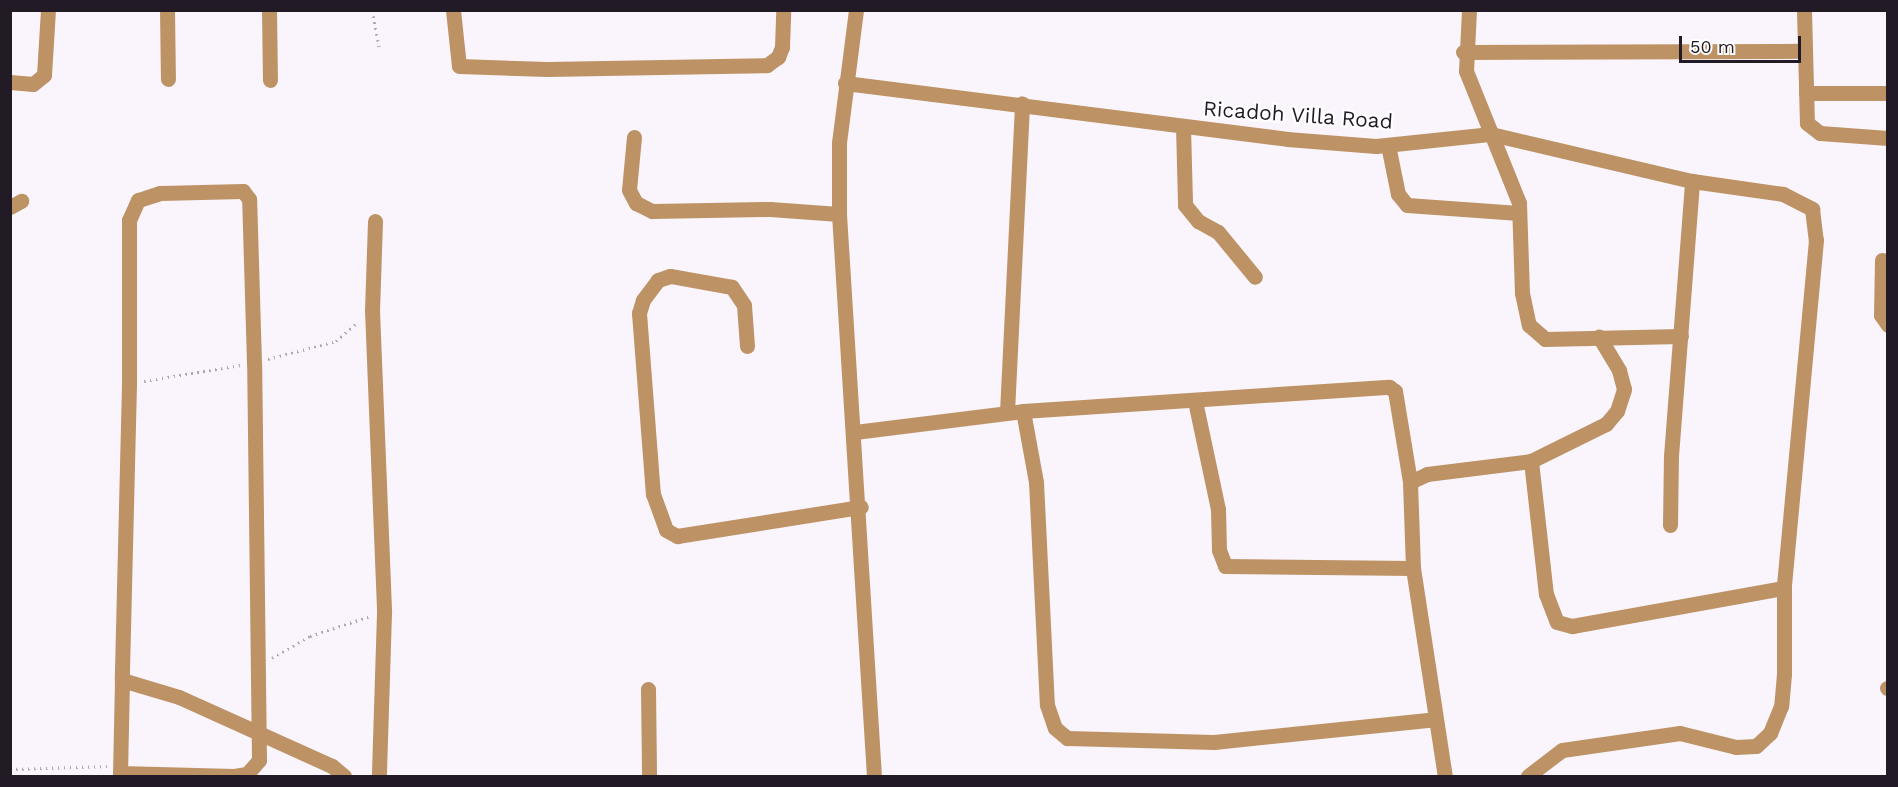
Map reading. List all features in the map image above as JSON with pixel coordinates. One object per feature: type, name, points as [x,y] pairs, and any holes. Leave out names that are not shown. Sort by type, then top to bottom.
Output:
[{"type":"street","points":[[10,82],[33,84],[44,75],[48,10]]},
{"type":"street","points":[[166,10],[168,79]]},
{"type":"street","points":[[269,10],[270,81]]},
{"type":"street","points":[[453,10],[459,66],[547,69],[767,65],[778,57],[782,47],[783,10]]},
{"type":"street","points":[[856,10],[845,83],[839,214],[861,507],[874,777]]},
{"type":"street","points":[[1469,10],[1463,52],[1466,71],[1519,213],[1522,293],[1529,326],[1545,339],[1681,336]]},
{"type":"street","points":[[1804,10],[1806,93],[1811,129],[1887,138]]},
{"type":"street","points":[[1463,52],[1805,51]]},
{"type":"street","name":"Ricadoh Villa Road","points":[[845,83],[1022,103],[1183,126],[1388,145],[1491,134],[1692,181],[1783,194],[1812,209],[1816,240],[1784,588]]},
{"type":"street","points":[[1806,93],[1887,93]]},
{"type":"street","points":[[1022,103],[1015,411],[1036,482],[1047,705],[1055,728],[1067,738],[1214,742],[1435,719]]},
{"type":"street","points":[[1183,126],[1185,205],[1198,221],[1218,232],[1256,277]]},
{"type":"street","points":[[634,137],[629,190],[636,203],[652,211],[770,209],[839,214]]},
{"type":"street","points":[[1388,145],[1398,194],[1407,205],[1519,213]]},
{"type":"street","points":[[1670,525],[1692,181]]},
{"type":"street","points":[[233,189],[243,191],[249,199],[256,667],[260,733],[259,760],[247,774],[120,772],[129,220],[138,200],[160,193],[233,189]]},
{"type":"street","points":[[375,221],[372,310],[384,613],[380,777]]},
{"type":"street","points":[[1882,260],[1881,315],[1887,325]]},
{"type":"street","points":[[747,346],[744,305],[732,287],[670,276],[658,280],[643,300],[639,313],[652,494],[666,531],[677,536],[861,507]]},
{"type":"street","points":[[1410,482],[1427,474],[1531,461],[1606,424],[1617,411],[1624,389],[1619,370],[1599,337]]},
{"type":"street","points":[[855,432],[1015,411],[1389,387],[1399,399],[1410,482],[1413,567],[1445,777]]},
{"type":"street","points":[[1195,401],[1218,509],[1219,550],[1225,566],[1413,567]]},
{"type":"street","points":[[1528,777],[1562,750],[1680,733],[1736,747],[1756,746],[1770,733],[1781,706],[1784,588],[1572,626],[1557,622],[1546,594],[1531,461]]},
{"type":"street","points":[[122,680],[179,697],[332,766],[344,777]]},
{"type":"street","points":[[648,689],[649,777]]},
{"type":"path","points":[[372,10],[379,47]]},
{"type":"path","points":[[256,667],[310,636],[384,613]]},
{"type":"path","points":[[10,769],[120,772]]}]
